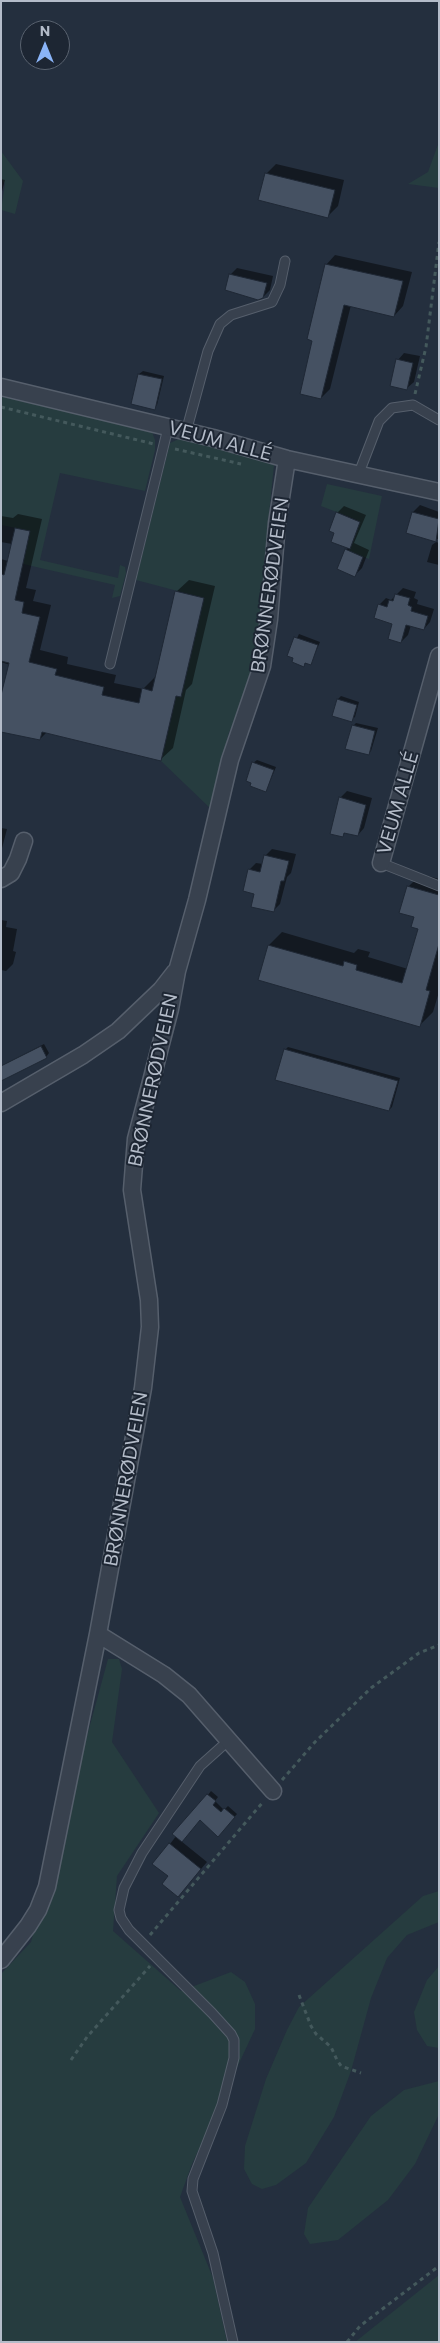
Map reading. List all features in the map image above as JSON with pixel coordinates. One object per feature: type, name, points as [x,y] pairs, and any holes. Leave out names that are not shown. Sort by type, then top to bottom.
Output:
[{"type":"street","name":"VEUM ALLÉ","points":[[1,387],[186,432],[287,459],[359,473],[439,492]]},
{"type":"street","name":"BRØNNERØDVEIEN","points":[[1,1960],[38,1910],[47,1886],[98,1634],[143,1388],[150,1327],[149,1300],[134,1212],[132,1166],[136,1139],[170,1009],[177,971],[197,900],[230,760],[262,666],[269,618],[277,523],[287,459]]},
{"type":"street","name":"VEUM ALLÉ","points":[[381,863],[439,656]]},
{"type":"street","points":[[1,879],[11,873],[24,841]]},
{"type":"street","points":[[1,1103],[82,1055],[118,1031],[161,990],[177,971]]},
{"type":"street","points":[[98,1634],[164,1675],[183,1690],[273,1791]]},
{"type":"lane","points":[[186,432],[208,351],[220,324],[232,314],[272,302],[280,285],[285,261]]},
{"type":"lane","points":[[359,473],[379,421],[386,412],[400,405],[413,405],[439,420]]},
{"type":"lane","points":[[110,664],[168,428]]},
{"type":"lane","points":[[381,863],[439,886]]},
{"type":"lane","points":[[229,1740],[208,1757],[190,1780],[142,1853],[121,1896],[118,1910],[123,1922],[156,1958],[212,2012],[234,2040],[234,2058],[222,2105],[193,2180],[192,2191],[214,2253],[233,2342]]},
{"type":"path","points":[[413,405],[426,347],[439,242]]},
{"type":"path","points":[[1,407],[242,465]]},
{"type":"path","points":[[71,2060],[87,2037],[156,1958]]},
{"type":"path","points":[[299,1995],[316,2034],[331,2047],[341,2066],[361,2073]]},
{"type":"path","points":[[346,2342],[360,2326],[439,2266]]},
{"type":"green space","points":[[439,142],[439,188],[408,184],[428,172]]},
{"type":"green space","points":[[1,151],[23,181],[15,214],[1,210],[5,184],[1,178]]},
{"type":"green space","points":[[1,395],[152,432],[155,440],[155,450],[145,491],[60,473],[40,560],[118,578],[120,565],[125,567],[126,573],[120,596],[112,598],[115,585],[23,564],[30,531],[1,525]]},
{"type":"green space","points":[[181,438],[266,459],[274,465],[268,524],[262,644],[236,720],[229,732],[211,809],[161,761],[173,711],[171,695],[181,697],[204,598],[136,580],[170,443]]},
{"type":"green space","points":[[327,484],[382,496],[369,559],[349,551],[351,547],[338,545],[340,539],[357,520],[321,506]]},
{"type":"green space","points":[[108,1659],[119,1659],[122,1669],[112,1742],[159,1813],[117,1876],[113,1931],[181,1991],[231,1972],[245,1982],[255,2004],[255,2029],[192,2164],[180,2197],[213,2278],[227,2342],[1,2342],[1,1974],[31,1942]]},
{"type":"green space","points":[[439,1891],[439,1922],[407,1935],[387,1958],[371,1998],[351,2071],[334,2117],[306,2163],[276,2185],[262,2189],[252,2184],[244,2169],[245,2146],[266,2079],[299,2007],[423,1896]]},
{"type":"green space","points":[[439,1966],[439,2048],[427,2046],[417,2030],[414,2012],[427,1980]]},
{"type":"green space","points":[[439,2081],[439,2114],[415,2164],[388,2200],[338,2240],[310,2244],[304,2234],[308,2208],[371,2116],[404,2090]]},
{"type":"green space","points":[[439,2275],[439,2342],[355,2342]]},
{"type":"building","points":[[265,173],[335,190],[328,218],[258,200]]},
{"type":"building","points":[[325,264],[403,281],[394,317],[344,305],[321,399],[300,394],[312,341],[307,339]]},
{"type":"building","points":[[229,274],[267,283],[263,298],[258,300],[225,290]]},
{"type":"building","points":[[396,359],[413,363],[407,390],[390,386]]},
{"type":"building","points":[[138,374],[162,379],[155,410],[131,404]]},
{"type":"building","points":[[336,512],[360,522],[350,549],[331,542],[334,533],[329,531]]},
{"type":"building","points":[[412,512],[439,519],[436,542],[406,533]]},
{"type":"building","points":[[15,528],[30,531],[15,600],[24,602],[22,613],[40,617],[29,662],[57,669],[55,675],[104,687],[102,695],[139,703],[142,688],[152,691],[175,591],[204,598],[181,697],[176,696],[161,761],[42,732],[40,740],[1,732],[1,695],[9,663],[1,661],[1,574],[4,575]]},
{"type":"building","points":[[345,549],[363,557],[355,577],[337,569]]},
{"type":"building","points":[[395,594],[410,598],[408,605],[412,607],[411,611],[428,616],[424,630],[406,625],[401,643],[388,639],[392,624],[374,618],[378,604],[387,607],[389,600],[393,601]]},
{"type":"building","points":[[294,637],[318,645],[311,665],[305,663],[304,667],[292,662],[293,658],[287,656]]},
{"type":"building","points":[[337,699],[357,705],[352,722],[332,716]]},
{"type":"building","points":[[352,725],[375,731],[369,755],[345,749]]},
{"type":"building","points":[[252,762],[274,770],[266,792],[250,786],[251,783],[246,781]]},
{"type":"building","points":[[339,797],[366,805],[358,836],[344,833],[343,837],[330,834]]},
{"type":"building","points":[[264,855],[289,861],[284,881],[281,881],[274,912],[251,907],[254,894],[243,891],[248,869],[260,872]]},
{"type":"building","points":[[407,886],[439,895],[439,944],[426,990],[430,991],[420,1027],[258,980],[268,945],[343,966],[344,961],[357,965],[356,970],[402,983],[418,929],[411,927],[414,917],[399,913]]},
{"type":"building","points":[[41,1046],[47,1058],[1,1081],[1,1066]]},
{"type":"building","points":[[284,1049],[398,1081],[389,1111],[275,1080]]},
{"type":"building","points":[[207,1794],[216,1801],[213,1805],[221,1812],[224,1808],[235,1817],[218,1837],[200,1820],[182,1842],[172,1834]]},
{"type":"building","points":[[169,1843],[201,1869],[178,1897],[162,1884],[168,1876],[152,1864]]}]
